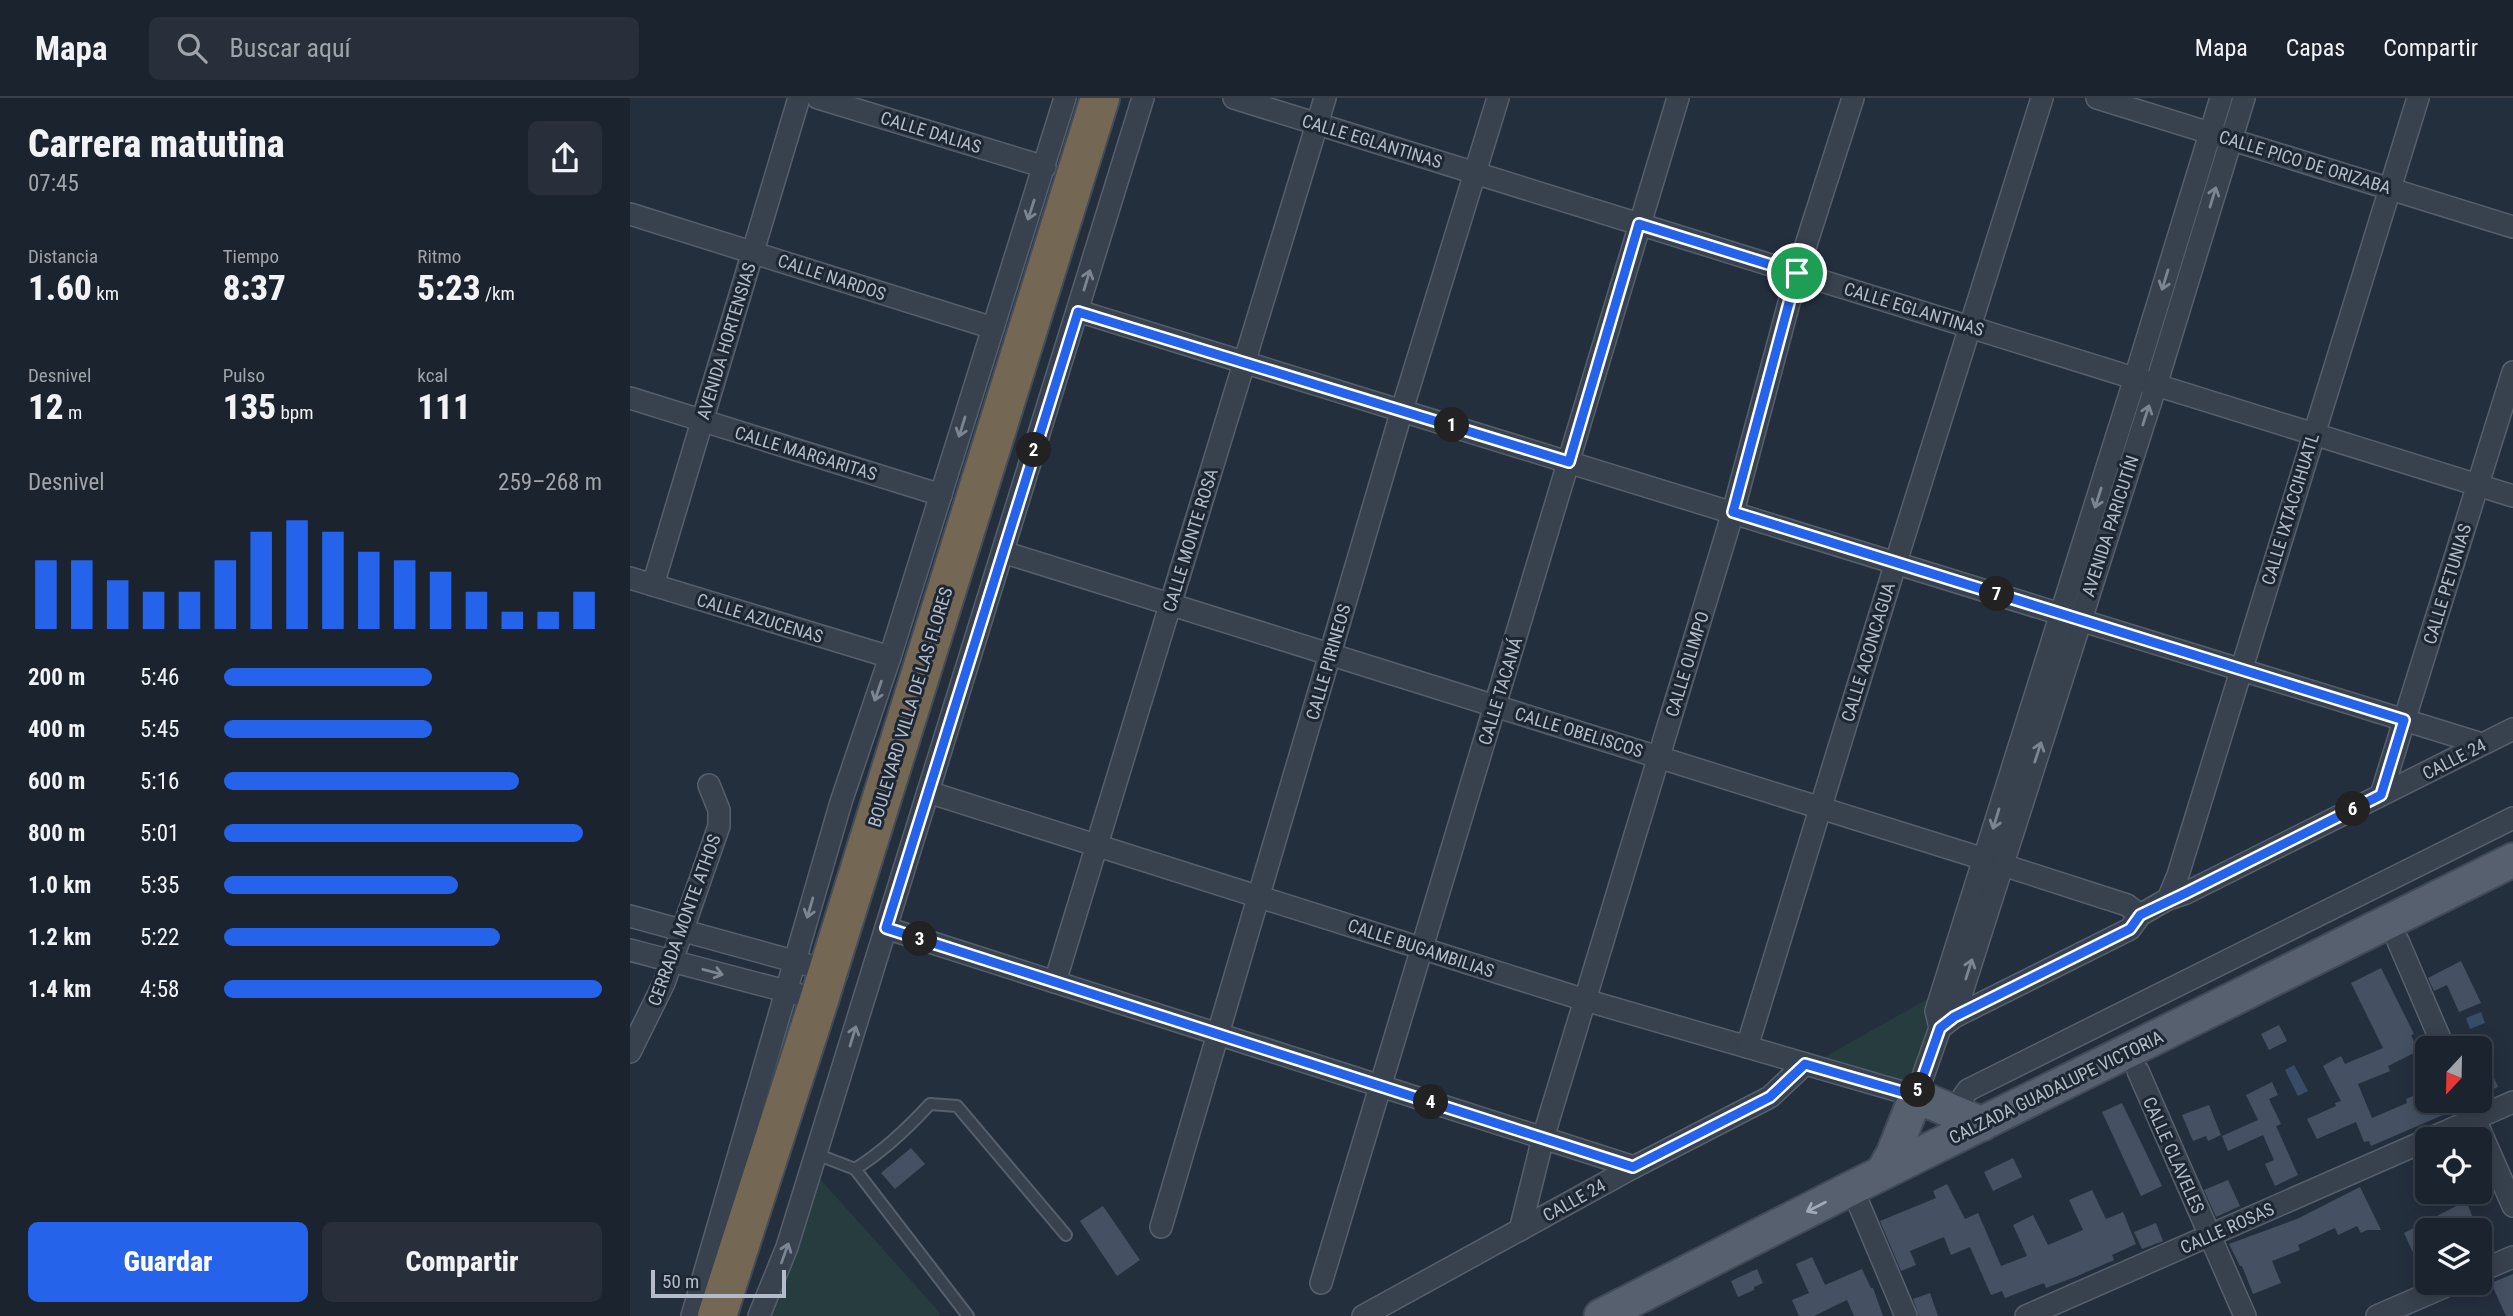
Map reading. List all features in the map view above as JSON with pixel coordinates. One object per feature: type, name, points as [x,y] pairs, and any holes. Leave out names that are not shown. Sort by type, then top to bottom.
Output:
[{"type":"highway","name":"BOULEVARD VILLA DE LAS FLORES","points":[[718,1316],[818,984],[1100,98]]},
{"type":"highway","name":"BOULEVARD VILLA DE LAS FLORES","points":[[740,1316],[818,984],[1118,98]]},
{"type":"main road","name":"CALZADA GUADALUPE VICTORIA","points":[[1601,1316],[1856,1199],[1930,1162],[1967,1130],[2513,860]]},
{"type":"main road","name":"CALZADA GUADALUPE VICTORIA","points":[[1967,1130],[2137,1071],[2513,884]]},
{"type":"main road","points":[[1916,1096],[1967,1130]]},
{"type":"main road","points":[[1916,1096],[1930,1162]]},
{"type":"main road","points":[[1882,1173],[1893,1154],[1916,1096]]},
{"type":"main road","name":"CALZADA GUADALUPE VICTORIA","points":[[1642,1316],[1856,1199],[1882,1173],[1930,1162]]},
{"type":"street","name":"AVENIDA HORTENSIAS","points":[[653,585],[799,98]]},
{"type":"street","name":"CALLE DALIAS","points":[[818,98],[1045,167]]},
{"type":"street","points":[[692,1316],[818,984],[841,802],[890,657],[1065,98]]},
{"type":"street","points":[[759,1316],[787,1247],[1143,98]]},
{"type":"street","name":"CALLE EGLANTINAS","points":[[1234,98],[2513,496]]},
{"type":"street","name":"CALLE MONTE ROSA","points":[[1055,982],[1325,98]]},
{"type":"street","name":"CALLE PIRINEOS","points":[[1161,1227],[1402,410],[1498,98]]},
{"type":"street","name":"CALLE TACANÁ","points":[[1321,1283],[1678,98]]},
{"type":"street","name":"CALLE OLIMPO","points":[[1520,1230],[1584,1000],[1733,512],[1797,273],[1853,98]]},
{"type":"street","name":"CALLE ACONCAGUA","points":[[1747,1047],[2042,98]]},
{"type":"street","name":"CALLE PICO DE ORIZABA","points":[[2097,98],[2513,227]]},
{"type":"street","name":"AVENIDA PARICUTÍN","points":[[2145,381],[2221,98]]},
{"type":"street","name":"AVENIDA PARICUTÍN","points":[[1916,1096],[2145,381],[2244,98]]},
{"type":"street","name":"CALLE IXTACCIHUATL","points":[[2153,908],[2178,875],[2417,98]]},
{"type":"street","name":"CALLE NARDOS","points":[[630,215],[993,328]]},
{"type":"street","points":[[1078,312],[2482,744]]},
{"type":"street","name":"CALLE PETUNIAS","points":[[2381,795],[2513,372]]},
{"type":"street","name":"CALLE MARGARITAS","points":[[630,398],[941,495]]},
{"type":"street","name":"CALLE OBELISCOS","points":[[1003,552],[2127,905],[2153,908]]},
{"type":"street","name":"CALLE AZUCENAS","points":[[630,578],[890,657]]},
{"type":"street","name":"CALLE 24","points":[[1943,1018],[2130,929],[2153,908],[2513,729]]},
{"type":"street","name":"CERRADA MONTE ATHOS","points":[[630,1052],[664,983],[719,826],[719,810],[709,785]]},
{"type":"street","name":"CALLE BUGAMBILIAS","points":[[928,792],[1584,1000],[1916,1096]]},
{"type":"street","points":[[1967,1130],[1968,1090],[2513,818]]},
{"type":"street","points":[[630,916],[682,930],[818,984]]},
{"type":"street","points":[[886,928],[1633,1167]]},
{"type":"street","points":[[2398,941],[2439,1036]]},
{"type":"street","points":[[630,950],[671,961],[818,984]]},
{"type":"street","name":"CALLE 24","points":[[1369,1313],[1633,1167],[1770,1097],[1805,1064]]},
{"type":"street","name":"CALLE CLAVELES","points":[[2137,1071],[2245,1316]]},
{"type":"street","name":"CALLE ROSAS","points":[[2492,1106],[2513,1102]]},
{"type":"street","name":"CALLE ROSAS","points":[[2447,1127],[2467,1113]]},
{"type":"street","points":[[2472,1113],[2513,1206]]},
{"type":"street","name":"CALLE ROSAS","points":[[2026,1316],[2415,1146]]},
{"type":"street","points":[[1856,1199],[1906,1316]]},
{"type":"street","points":[[2492,1266],[2513,1257]]},
{"type":"street","points":[[2377,1316],[2425,1295]]},
{"type":"lane","points":[[855,1169],[908,1129],[930,1104],[957,1106],[1066,1235]]},
{"type":"lane","points":[[816,1154],[855,1169],[968,1316]]},
{"type":"green space","points":[[1935,995],[1938,1015],[1915,1094],[1814,1063]]},
{"type":"green space","points":[[812,1170],[940,1313],[939,1316],[762,1316]]},
{"type":"water","points":[[2481,1012],[2485,1023],[2470,1029],[2466,1018]]},
{"type":"water","points":[[2294,1065],[2308,1091],[2298,1096],[2285,1070]]},
{"type":"building","points":[[2461,961],[2481,1003],[2459,1012],[2447,985],[2434,991],[2428,978]]},
{"type":"building","points":[[2381,968],[2414,1034],[2411,1035],[2415,1052],[2388,1066],[2390,1071],[2358,1084],[2372,1118],[2407,1103],[2406,1099],[2415,1095],[2415,1113],[2448,1113],[2371,1146],[2369,1141],[2364,1142],[2356,1122],[2317,1139],[2307,1119],[2341,1101],[2323,1066],[2341,1056],[2345,1064],[2383,1048],[2351,983]]},
{"type":"building","points":[[2279,1025],[2287,1041],[2269,1050],[2261,1034]]},
{"type":"building","points":[[2492,1074],[2498,1087],[2492,1090]]},
{"type":"building","points":[[2272,1082],[2278,1095],[2269,1099],[2281,1124],[2276,1126],[2298,1175],[2275,1186],[2265,1164],[2274,1160],[2263,1135],[2228,1151],[2222,1136],[2258,1120],[2246,1095]]},
{"type":"building","points":[[2122,1103],[2162,1186],[2141,1196],[2102,1112]]},
{"type":"building","points":[[2209,1105],[2221,1135],[2208,1141],[2206,1136],[2193,1141],[2182,1115]]},
{"type":"building","points":[[911,1148],[925,1164],[895,1189],[881,1173]]},
{"type":"building","points":[[2013,1158],[2022,1177],[1993,1191],[1984,1172]]},
{"type":"building","points":[[2228,1180],[2240,1206],[2216,1217],[2204,1190]]},
{"type":"building","points":[[1947,1184],[1965,1219],[1978,1213],[2001,1266],[2027,1256],[2013,1225],[2033,1215],[2048,1245],[2083,1230],[2069,1200],[2092,1190],[2106,1219],[2123,1212],[2136,1244],[2112,1255],[2114,1260],[2075,1277],[2046,1288],[2044,1283],[2005,1298],[2002,1291],[1991,1295],[1970,1247],[1951,1255],[1944,1237],[1910,1251],[1916,1265],[1901,1271],[1880,1221],[1936,1198],[1933,1191]]},
{"type":"building","points":[[2360,1187],[2381,1230],[2361,1233],[2357,1226],[2338,1235],[2335,1228],[2298,1245],[2300,1250],[2272,1261],[2281,1283],[2253,1294],[2242,1266],[2229,1244],[2297,1219]]},
{"type":"building","points":[[2460,1204],[2467,1204],[2473,1218],[2433,1218]]},
{"type":"building","points":[[1103,1206],[1140,1260],[1117,1276],[1080,1221]]},
{"type":"building","points":[[2156,1223],[2163,1241],[2142,1249],[2134,1232]]},
{"type":"building","points":[[2415,1227],[2415,1257],[2404,1233]]},
{"type":"building","points":[[1812,1257],[1825,1285],[1862,1269],[1873,1288],[1883,1316],[1854,1316],[1847,1300],[1814,1316],[1799,1316],[1792,1300],[1809,1293],[1796,1264]]},
{"type":"building","points":[[1757,1269],[1763,1283],[1738,1297],[1731,1281]]},
{"type":"building","points":[[2513,1274],[2513,1316],[2506,1316],[2492,1283]]},
{"type":"building","points":[[1930,1293],[1938,1316],[1919,1316],[1913,1299]]},
{"type":"route","points":[[1639,224],[1797,273],[1733,512],[2404,720],[2381,795],[2168,900],[2140,915],[2130,929],[1954,1017],[1940,1028],[1916,1096],[1805,1064],[1770,1097],[1633,1167],[886,928],[1078,312],[1569,462],[1639,224]]}]
